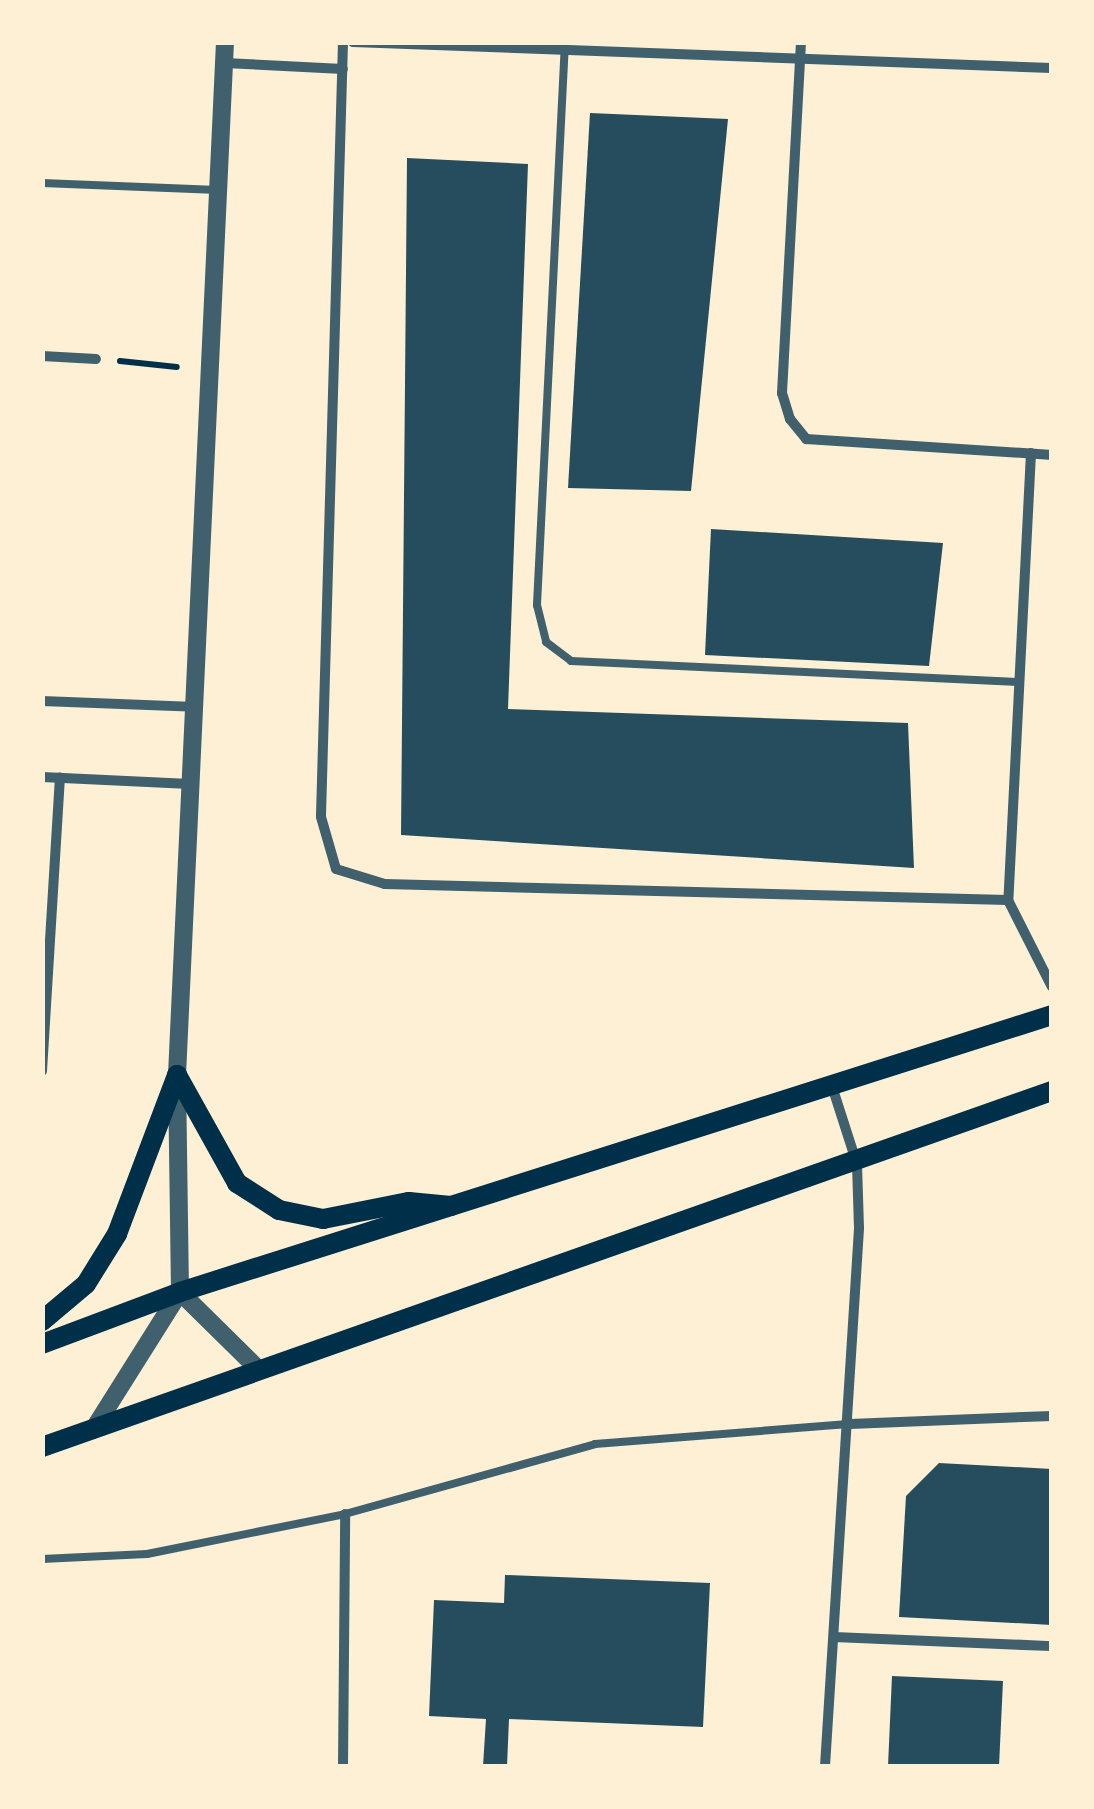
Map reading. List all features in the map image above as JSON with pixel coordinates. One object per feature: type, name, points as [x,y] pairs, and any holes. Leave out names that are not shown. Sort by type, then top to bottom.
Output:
[{"type":"main road","points":[[42,1344],[180,1292],[460,1207],[1052,1015]]},
{"type":"main road","points":[[176,1075],[238,1183],[280,1210],[323,1219],[409,1202],[460,1207]]},
{"type":"main road","points":[[42,1321],[86,1284],[116,1234],[176,1075]]},
{"type":"main road","points":[[42,1446],[256,1367],[492,1296],[1052,1091]]},
{"type":"street","points":[[93,1430],[180,1292],[176,1075],[213,371],[225,42]]},
{"type":"street","points":[[344,42],[320,817],[336,869],[385,884],[1008,900]]},
{"type":"street","points":[[353,42],[1052,68]]},
{"type":"street","points":[[801,42],[782,392],[790,420],[806,439],[1052,455]]},
{"type":"street","points":[[225,63],[343,69]]},
{"type":"street","points":[[42,356],[96,359]]},
{"type":"street","points":[[1031,453],[1008,900],[1052,987]]},
{"type":"street","points":[[42,701],[196,708]]},
{"type":"street","points":[[42,777],[190,784]]},
{"type":"street","points":[[42,1071],[60,778]]},
{"type":"street","points":[[825,1766],[850,1424],[858,1164],[832,1085]]},
{"type":"street","points":[[180,1292],[256,1367]]},
{"type":"street","points":[[850,1424],[1052,1416]]},
{"type":"street","points":[[343,1766],[345,1514]]},
{"type":"street","points":[[834,1637],[1052,1646]]},
{"type":"lane","points":[[565,47],[537,605],[546,642],[571,661],[1019,682]]},
{"type":"lane","points":[[42,183],[219,190]]},
{"type":"lane","points":[[42,1559],[146,1554],[345,1514],[553,1451],[850,1424]]},
{"type":"path","points":[[96,359],[213,371]]},
{"type":"building","points":[[590,113],[728,119],[691,491],[568,488]]},
{"type":"building","points":[[407,158],[528,164],[508,709],[908,723],[914,868],[401,835]]},
{"type":"building","points":[[711,529],[943,543],[929,666],[705,655]]},
{"type":"building","points":[[939,1463],[1052,1469],[1052,1625],[899,1617],[906,1496]]},
{"type":"building","points":[[505,1575],[710,1583],[703,1727],[509,1719],[507,1766],[483,1766],[486,1719],[429,1716],[434,1600],[504,1603]]},
{"type":"building","points":[[892,1676],[1003,1681],[999,1766],[888,1766]]}]
